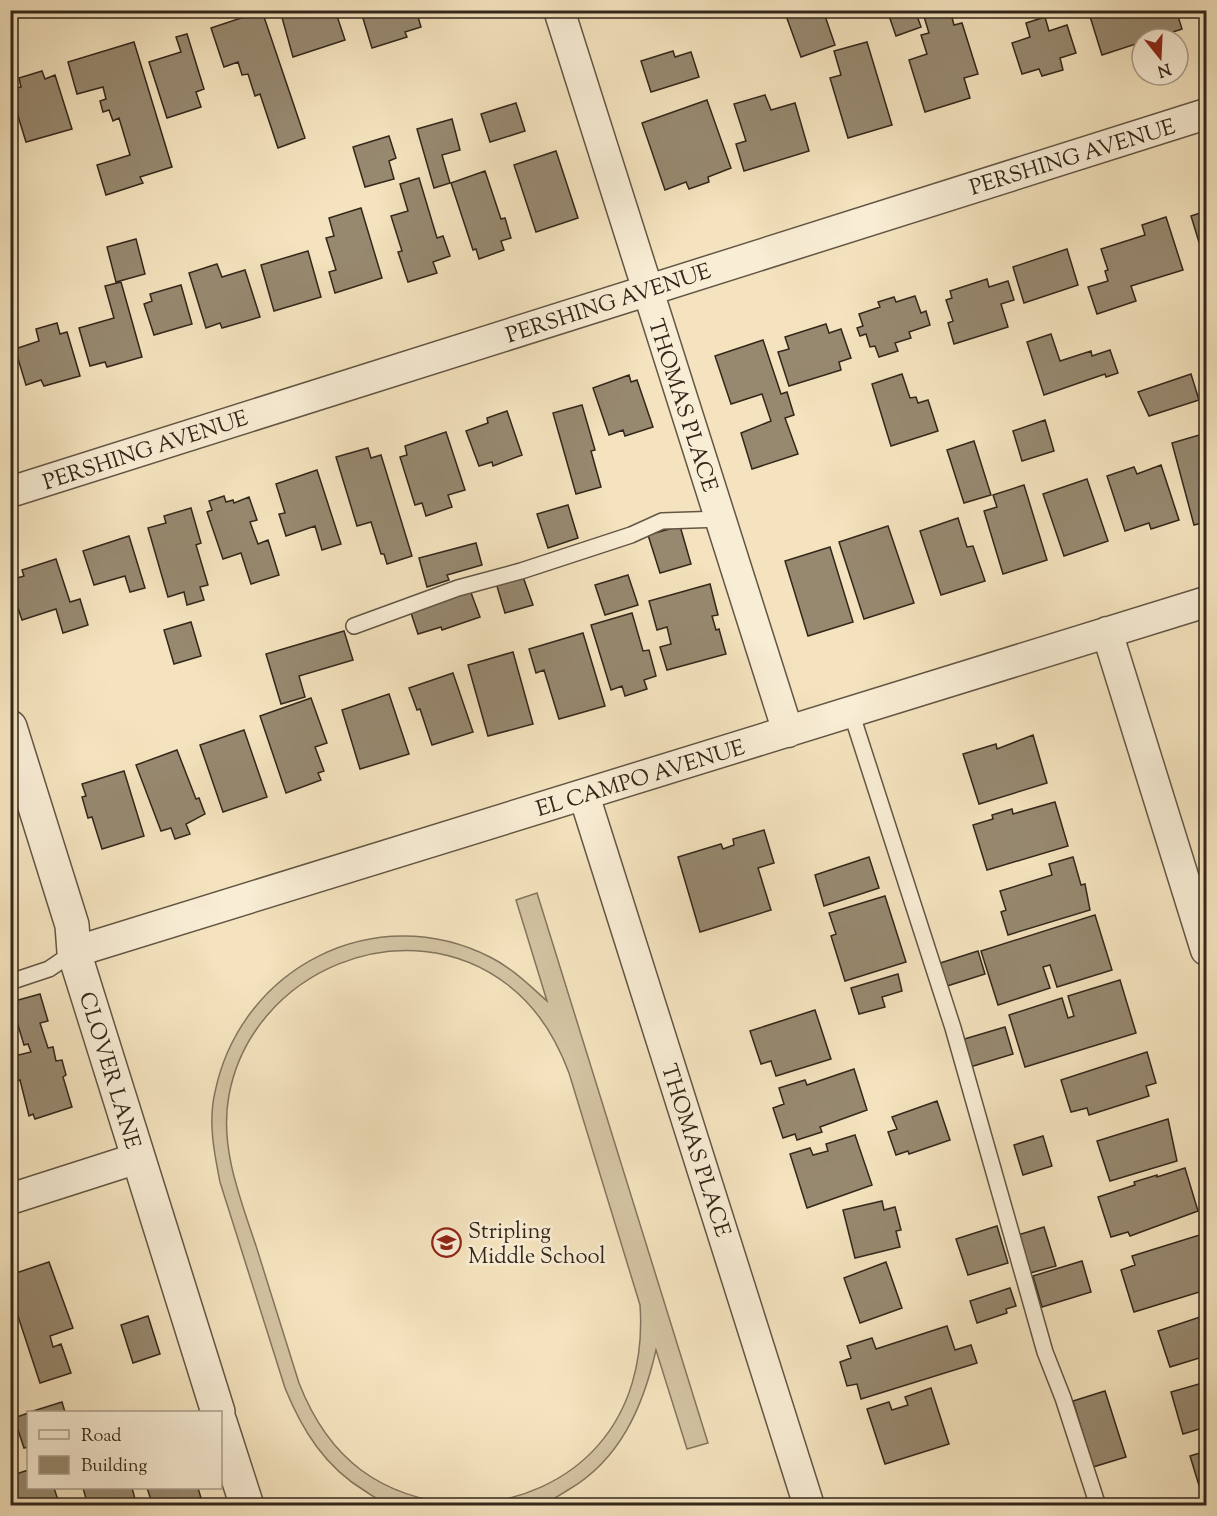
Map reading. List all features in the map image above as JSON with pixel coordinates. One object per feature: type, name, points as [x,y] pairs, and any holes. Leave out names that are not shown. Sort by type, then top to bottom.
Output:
[{"type":"street","name":"THOMAS PLACE","points":[[560,10],[788,732]]},
{"type":"street","name":"PERSHING AVENUE","points":[[10,492],[1206,114]]},
{"type":"street","name":"EL CAMPO AVENUE","points":[[74,952],[1206,602]]},
{"type":"street","points":[[1107,632],[1206,950]]},
{"type":"street","name":"CLOVER LANE","points":[[10,727],[16,764],[72,925],[74,952],[217,1411]]},
{"type":"street","name":"THOMAS PLACE","points":[[585,795],[809,1506]]},
{"type":"street","points":[[10,1199],[138,1158]]},
{"type":"street","points":[[222,1428],[246,1506]]},
{"type":"lane","points":[[354,626],[458,588],[521,571],[631,535],[662,521],[721,519]]},
{"type":"lane","points":[[851,712],[952,1028],[1045,1352],[1064,1398],[1098,1506]]},
{"type":"lane","points":[[10,982],[49,969],[74,952]]},
{"type":"shaded area","points":[[537,893],[708,1443],[687,1449],[656,1350],[644,1392],[627,1430],[615,1448],[586,1478],[554,1499],[539,1505],[513,1507],[465,1505],[506,1499],[542,1487],[573,1469],[598,1445],[618,1417],[632,1383],[639,1346],[640,1305],[569,1073],[552,1036],[537,1014],[508,985],[468,962],[425,951],[381,952],[339,964],[300,985],[268,1014],[243,1051],[229,1095],[227,1135],[238,1193],[299,1383],[311,1410],[326,1434],[342,1454],[383,1484],[433,1501],[462,1505],[393,1506],[378,1500],[351,1481],[327,1459],[307,1433],[285,1388],[220,1182],[212,1126],[215,1092],[230,1048],[253,1010],[283,979],[319,956],[359,941],[402,936],[446,941],[498,961],[547,1001],[516,900]]},
{"type":"building","points":[[289,10],[335,10],[345,40],[293,57],[281,14]]},
{"type":"building","points":[[367,10],[416,10],[421,27],[405,32],[407,37],[372,48],[362,15],[368,14]]},
{"type":"building","points":[[792,10],[823,10],[835,45],[801,57],[785,13]]},
{"type":"building","points":[[887,10],[915,10],[921,27],[896,36]]},
{"type":"building","points":[[922,10],[950,10],[954,25],[962,23],[978,74],[964,78],[970,98],[925,112],[909,60],[927,54],[921,35],[929,33]]},
{"type":"building","points":[[1088,10],[1176,10],[1181,27],[1130,27],[1130,46],[1102,55]]},
{"type":"building","points":[[262,11],[305,138],[278,148],[260,94],[255,96],[248,74],[242,75],[238,62],[224,67],[211,28]]},
{"type":"building","points":[[1045,17],[1049,31],[1067,25],[1076,53],[1060,58],[1063,70],[1042,76],[1039,69],[1022,74],[1012,43],[1030,37],[1026,23]]},
{"type":"building","points":[[187,34],[204,89],[196,92],[201,107],[167,118],[149,62],[181,52],[176,37]]},
{"type":"building","points":[[134,42],[172,167],[140,177],[143,183],[106,195],[97,165],[130,155],[119,118],[113,121],[109,110],[103,112],[100,101],[106,99],[103,87],[77,94],[68,62]]},
{"type":"building","points":[[867,42],[892,125],[848,138],[830,78],[841,75],[834,51]]},
{"type":"building","points":[[673,51],[675,57],[691,52],[699,77],[651,92],[641,61]]},
{"type":"building","points":[[42,71],[45,79],[55,75],[72,129],[26,142],[10,90],[21,87],[19,78]]},
{"type":"building","points":[[765,95],[771,110],[795,103],[809,151],[744,171],[736,144],[746,141],[734,104]]},
{"type":"building","points":[[707,100],[731,168],[708,177],[709,182],[689,189],[686,182],[665,190],[642,123]]},
{"type":"building","points":[[516,103],[525,131],[490,142],[481,114]]},
{"type":"building","points":[[452,119],[460,150],[442,155],[450,183],[434,188],[417,129]]},
{"type":"building","points":[[389,136],[396,158],[389,161],[394,179],[365,187],[353,147]]},
{"type":"building","points":[[556,151],[578,218],[536,232],[514,165]]},
{"type":"building","points":[[485,171],[501,219],[505,218],[511,238],[501,241],[504,250],[479,259],[476,249],[473,250],[451,183]]},
{"type":"building","points":[[419,178],[437,238],[443,236],[450,256],[433,262],[437,273],[408,282],[398,252],[402,251],[391,216],[408,211],[400,184]]},
{"type":"building","points":[[361,208],[382,278],[335,293],[329,272],[336,270],[326,238],[334,236],[329,218]]},
{"type":"building","points":[[1206,211],[1206,265],[1191,216]]},
{"type":"building","points":[[1166,217],[1183,270],[1131,286],[1136,301],[1097,314],[1088,287],[1108,281],[1105,271],[1108,270],[1101,249],[1145,235],[1142,225]]},
{"type":"building","points":[[136,239],[145,274],[116,282],[107,247]]},
{"type":"building","points":[[1067,249],[1078,285],[1024,303],[1013,267]]},
{"type":"building","points":[[308,251],[321,297],[274,311],[261,265]]},
{"type":"building","points":[[217,264],[222,277],[245,270],[260,317],[222,328],[220,323],[206,328],[189,273]]},
{"type":"building","points":[[987,279],[989,287],[1008,281],[1014,300],[1001,304],[1008,327],[954,344],[948,323],[953,321],[946,300],[952,298],[950,291]]},
{"type":"building","points":[[121,282],[142,357],[107,367],[105,362],[90,366],[79,328],[114,318],[105,286]]},
{"type":"building","points":[[181,285],[192,324],[154,335],[144,304],[152,301],[150,294]]},
{"type":"building","points":[[915,296],[921,313],[926,311],[930,325],[909,332],[911,338],[895,343],[898,351],[879,357],[875,346],[870,347],[866,334],[860,336],[857,328],[863,326],[859,314],[880,307],[878,302],[894,297],[896,302]]},
{"type":"building","points":[[57,323],[60,334],[67,332],[80,376],[44,386],[41,380],[26,385],[15,349],[39,341],[36,329]]},
{"type":"building","points":[[826,324],[829,333],[841,329],[851,358],[839,362],[841,370],[789,386],[778,352],[789,349],[785,337]]},
{"type":"building","points":[[1051,334],[1060,361],[1091,351],[1092,356],[1110,350],[1118,373],[1106,377],[1105,374],[1044,395],[1027,342]]},
{"type":"building","points":[[763,340],[781,394],[787,392],[794,415],[785,418],[798,454],[752,469],[741,433],[771,421],[762,394],[731,404],[715,356]]},
{"type":"building","points":[[902,374],[910,398],[916,397],[918,403],[928,400],[938,431],[891,446],[872,384]]},
{"type":"building","points":[[1191,374],[1199,400],[1149,416],[1138,392]]},
{"type":"building","points":[[629,375],[631,382],[637,380],[653,427],[625,436],[623,430],[609,435],[593,388]]},
{"type":"building","points":[[582,405],[595,450],[591,451],[601,487],[576,494],[553,413]]},
{"type":"building","points":[[507,411],[522,455],[493,466],[492,462],[479,466],[466,431],[488,423],[487,418]]},
{"type":"building","points":[[1045,420],[1054,451],[1022,461],[1013,431]]},
{"type":"building","points":[[446,432],[465,490],[448,495],[452,507],[426,516],[422,503],[415,505],[400,457],[407,455],[405,446]]},
{"type":"building","points":[[1206,433],[1206,522],[1194,525],[1172,443]]},
{"type":"building","points":[[974,441],[991,495],[964,503],[947,450]]},
{"type":"building","points":[[368,448],[371,458],[381,455],[412,556],[387,564],[384,554],[381,554],[371,522],[357,526],[336,457]]},
{"type":"building","points":[[1161,465],[1179,520],[1151,529],[1149,523],[1125,531],[1107,476],[1134,467],[1137,474]]},
{"type":"building","points":[[317,470],[341,544],[322,550],[315,526],[286,536],[279,514],[285,513],[276,484]]},
{"type":"building","points":[[1087,479],[1108,541],[1064,556],[1043,494]]},
{"type":"building","points":[[1024,485],[1047,560],[1003,574],[984,511],[997,507],[993,495]]},
{"type":"building","points":[[224,496],[226,502],[233,500],[234,503],[249,497],[257,520],[250,522],[258,544],[268,540],[279,575],[251,584],[241,553],[223,559],[207,512],[212,510],[209,501]]},
{"type":"building","points":[[568,505],[578,538],[548,548],[537,514]]},
{"type":"building","points":[[191,508],[201,543],[196,545],[208,585],[200,587],[204,600],[187,605],[184,592],[168,597],[148,528],[166,523],[164,516]]},
{"type":"building","points":[[958,518],[967,547],[973,546],[985,581],[941,595],[920,531]]},
{"type":"building","points":[[680,526],[691,564],[660,573],[648,535]]},
{"type":"building","points":[[888,526],[914,603],[864,619],[839,542]]},
{"type":"building","points":[[129,536],[145,588],[130,592],[125,576],[94,585],[83,551]]},
{"type":"building","points":[[476,543],[482,565],[447,575],[449,580],[427,587],[419,558]]},
{"type":"building","points":[[830,547],[853,622],[808,636],[785,561]]},
{"type":"building","points":[[56,559],[70,602],[80,599],[88,625],[63,633],[56,609],[22,620],[10,584],[10,580],[24,576],[22,570]]},
{"type":"building","points":[[521,571],[533,605],[505,613],[496,583]]},
{"type":"building","points":[[628,575],[638,605],[605,615],[595,585]]},
{"type":"building","points":[[710,584],[718,615],[712,616],[716,630],[719,629],[726,654],[667,670],[660,647],[671,644],[667,627],[657,630],[649,601]]},
{"type":"building","points":[[470,590],[480,617],[442,630],[441,627],[418,634],[410,610]]},
{"type":"building","points":[[632,613],[643,651],[649,650],[656,676],[644,680],[647,689],[625,696],[622,686],[611,690],[591,625]]},
{"type":"building","points":[[191,622],[201,656],[174,664],[164,630]]},
{"type":"building","points":[[344,631],[353,660],[299,676],[305,697],[281,704],[266,654]]},
{"type":"building","points":[[583,633],[605,706],[559,719],[544,670],[536,673],[529,649]]},
{"type":"building","points":[[513,652],[533,724],[488,736],[468,665]]},
{"type":"building","points":[[453,673],[473,732],[432,745],[420,709],[417,710],[409,688]]},
{"type":"building","points":[[389,694],[409,754],[360,769],[342,710]]},
{"type":"building","points":[[311,698],[327,743],[315,747],[324,771],[318,773],[321,780],[286,793],[260,716]]},
{"type":"building","points":[[244,730],[267,797],[223,812],[200,745]]},
{"type":"building","points":[[1033,735],[1047,783],[979,804],[963,754],[996,744],[997,749]]},
{"type":"building","points":[[177,750],[196,799],[199,798],[205,814],[186,824],[190,834],[175,839],[171,828],[161,831],[136,765]]},
{"type":"building","points":[[124,771],[144,836],[102,849],[92,817],[88,818],[82,797],[86,796],[82,784]]},
{"type":"building","points":[[1055,802],[1068,846],[987,870],[973,825],[993,819],[992,815],[1012,809],[1013,814]]},
{"type":"building","points":[[764,830],[774,863],[758,868],[771,910],[700,932],[678,857],[721,844],[723,849],[734,845],[733,839]]},
{"type":"building","points":[[869,857],[879,888],[824,906],[815,875]]},
{"type":"building","points":[[1073,857],[1081,885],[1085,884],[1090,910],[1008,935],[1001,912],[1006,910],[1000,891],[1052,875],[1049,864]]},
{"type":"building","points":[[885,896],[906,962],[845,981],[831,936],[836,934],[829,913]]},
{"type":"building","points":[[1095,915],[1112,970],[1057,987],[1050,965],[1043,967],[1050,988],[998,1005],[981,951]]},
{"type":"building","points":[[978,951],[985,974],[944,987],[937,964]]},
{"type":"building","points":[[898,974],[902,991],[882,997],[885,1007],[859,1014],[851,988]]},
{"type":"building","points":[[1120,980],[1136,1033],[1025,1067],[1009,1015],[1062,998],[1068,1018],[1074,1016],[1068,996]]},
{"type":"building","points":[[40,994],[48,1021],[40,1023],[48,1048],[53,1047],[56,1061],[62,1060],[66,1075],[63,1077],[72,1107],[35,1119],[33,1114],[29,1116],[20,1080],[16,1081],[10,1062],[10,1057],[31,1052],[28,1044],[24,1045],[11,1002]]},
{"type":"building","points":[[815,1010],[831,1059],[776,1076],[771,1061],[761,1064],[750,1031]]},
{"type":"building","points":[[1005,1027],[1013,1054],[970,1067],[961,1040]]},
{"type":"building","points":[[1147,1052],[1156,1083],[1146,1086],[1149,1096],[1089,1115],[1087,1108],[1071,1112],[1061,1080]]},
{"type":"building","points":[[854,1069],[867,1110],[820,1127],[822,1132],[797,1140],[795,1134],[783,1138],[773,1108],[784,1104],[779,1088],[805,1080],[807,1085]]},
{"type":"building","points":[[937,1101],[950,1140],[909,1154],[908,1151],[896,1155],[888,1132],[897,1129],[892,1117]]},
{"type":"building","points":[[1168,1119],[1177,1161],[1110,1181],[1097,1141]]},
{"type":"building","points":[[855,1135],[872,1185],[807,1208],[790,1154],[810,1148],[813,1155],[828,1151],[826,1144]]},
{"type":"building","points":[[1043,1136],[1052,1166],[1023,1175],[1014,1145]]},
{"type":"building","points":[[1185,1168],[1198,1211],[1130,1236],[1128,1232],[1111,1237],[1098,1197],[1135,1185],[1134,1182]]},
{"type":"building","points":[[882,1201],[884,1210],[895,1207],[901,1230],[896,1231],[900,1247],[855,1258],[843,1210]]},
{"type":"building","points":[[997,1226],[1008,1263],[968,1275],[956,1239]]},
{"type":"building","points":[[1044,1227],[1056,1266],[1030,1273],[1018,1235]]},
{"type":"building","points":[[1206,1233],[1206,1290],[1134,1312],[1121,1270],[1135,1265],[1132,1256]]},
{"type":"building","points":[[1082,1261],[1091,1292],[1042,1307],[1033,1276]]},
{"type":"building","points":[[49,1262],[73,1328],[50,1336],[53,1347],[61,1344],[71,1373],[40,1383],[10,1292],[10,1275]]},
{"type":"building","points":[[886,1262],[902,1308],[860,1323],[844,1278]]},
{"type":"building","points":[[1010,1288],[1016,1306],[1006,1309],[1007,1313],[977,1323],[970,1301]]},
{"type":"building","points":[[1206,1315],[1206,1356],[1170,1367],[1158,1331]]},
{"type":"building","points":[[148,1316],[160,1354],[133,1363],[121,1325]]},
{"type":"building","points":[[947,1326],[955,1350],[971,1345],[977,1363],[861,1399],[857,1384],[847,1386],[840,1362],[851,1358],[847,1346],[872,1338],[876,1349]]},
{"type":"building","points":[[1206,1382],[1206,1427],[1183,1434],[1171,1392]]},
{"type":"building","points":[[931,1388],[949,1444],[885,1464],[867,1409],[889,1402],[892,1410],[908,1405],[905,1397]]},
{"type":"building","points":[[1105,1391],[1126,1457],[1093,1467],[1073,1401]]},
{"type":"building","points":[[62,1402],[65,1411],[33,1411]]},
{"type":"building","points":[[27,1413],[27,1447],[24,1448],[14,1418]]},
{"type":"building","points":[[1206,1451],[1206,1494],[1202,1495],[1190,1456]]},
{"type":"building","points":[[27,1470],[27,1489],[54,1489],[60,1506],[16,1506],[11,1489],[17,1487],[13,1475]]},
{"type":"building","points":[[83,1489],[132,1489],[137,1506],[88,1506]]},
{"type":"building","points":[[147,1489],[198,1489],[201,1498],[178,1506],[153,1506]]},
{"type":"place","name":"Stripling Middle School","points":[[447,1243]]}]
